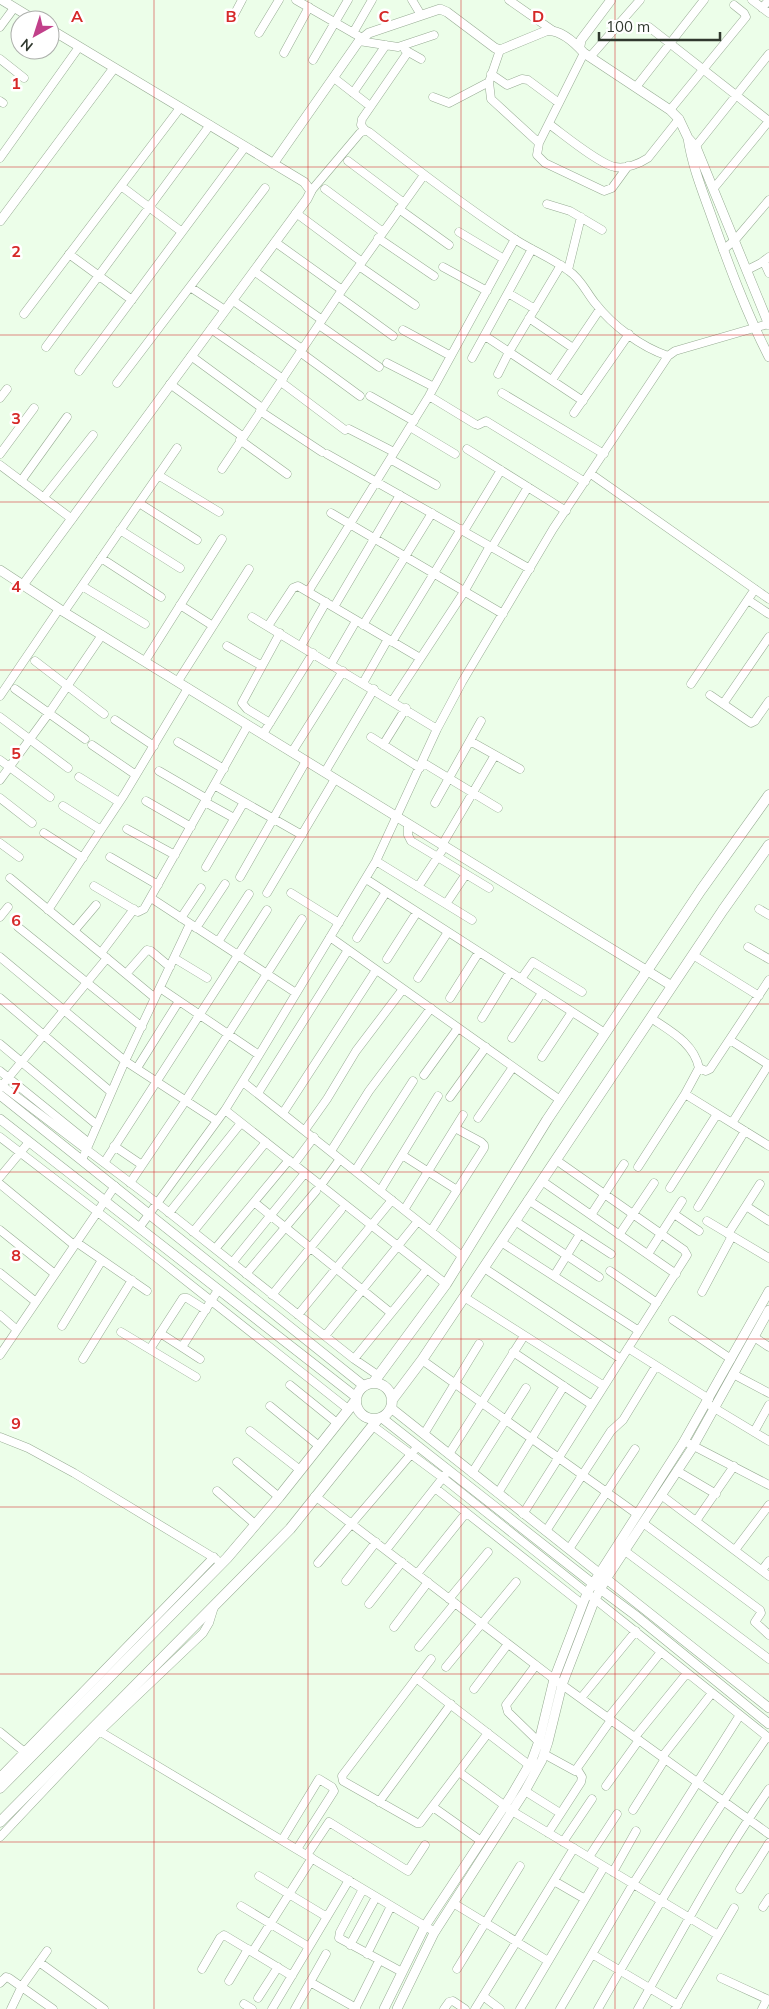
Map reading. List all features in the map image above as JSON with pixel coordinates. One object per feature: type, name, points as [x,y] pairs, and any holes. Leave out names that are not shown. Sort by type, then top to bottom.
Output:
[{"type":"main road","points":[[0,1788],[28,1755],[218,1560],[256,1525],[356,1399],[360,1390],[372,1382],[446,1284],[560,1100],[701,890],[769,795]]},
{"type":"main road","points":[[0,1822],[97,1730],[290,1529],[391,1404],[693,955],[767,851]]},
{"type":"main road","points":[[372,1382],[386,1388],[391,1404]]},
{"type":"main road","points":[[356,1399],[357,1408],[362,1416],[377,1421]]},
{"type":"street","points":[[2,0],[18,10]]},
{"type":"street","points":[[233,17],[242,0]]},
{"type":"street","points":[[259,33],[279,0]]},
{"type":"street","points":[[296,0],[307,4],[336,22],[360,40],[398,47],[421,59]]},
{"type":"street","points":[[313,60],[348,0]]},
{"type":"street","points":[[353,33],[372,0]]},
{"type":"street","points":[[412,0],[421,15]]},
{"type":"street","points":[[509,0],[670,110],[679,119],[693,150],[723,250],[754,329],[769,358]]},
{"type":"street","points":[[585,52],[581,40],[611,0]]},
{"type":"street","points":[[628,166],[612,188],[600,190],[541,160],[537,155],[539,143],[585,52],[640,0]]},
{"type":"street","points":[[636,87],[704,0]]},
{"type":"street","points":[[752,0],[766,11],[769,0]]},
{"type":"street","points":[[284,53],[307,4]]},
{"type":"street","points":[[670,110],[746,17],[734,5]]},
{"type":"street","points":[[0,27],[14,8]]},
{"type":"street","points":[[273,164],[360,40],[369,33],[440,9],[500,50],[552,30]]},
{"type":"street","points":[[649,27],[769,121],[714,188]]},
{"type":"street","points":[[60,35],[304,182],[311,191]]},
{"type":"street","points":[[398,47],[434,35]]},
{"type":"street","points":[[353,93],[386,45]]},
{"type":"street","points":[[0,158],[79,47]]},
{"type":"street","points":[[500,50],[490,78],[489,94],[491,99],[539,143]]},
{"type":"street","points":[[408,52],[361,122],[365,130],[424,175],[515,239],[568,270],[581,283],[600,309],[629,334],[657,352],[668,356]]},
{"type":"street","points":[[693,150],[769,54]]},
{"type":"street","points":[[0,59],[24,78]]},
{"type":"street","points":[[0,221],[114,68]]},
{"type":"street","points":[[334,78],[370,106]]},
{"type":"street","points":[[490,78],[507,85],[522,79],[528,80],[559,103]]},
{"type":"street","points":[[433,97],[449,103],[490,78]]},
{"type":"street","points":[[24,314],[180,108]]},
{"type":"street","points":[[549,124],[608,164],[616,167],[642,163],[679,119]]},
{"type":"street","points":[[46,347],[210,125]]},
{"type":"street","points":[[22,586],[311,191],[360,133],[365,130]]},
{"type":"street","points":[[79,371],[245,147]]},
{"type":"street","points":[[139,1228],[225,1110],[243,1082],[376,861],[398,817],[437,729],[462,682],[566,511],[668,356],[675,351],[769,325],[714,188],[693,150]]},
{"type":"street","points":[[348,161],[449,245]]},
{"type":"street","points":[[222,469],[320,322],[424,175]]},
{"type":"street","points":[[121,186],[182,232]]},
{"type":"street","points":[[118,383],[265,188]]},
{"type":"street","points":[[326,190],[434,276]]},
{"type":"street","points":[[723,250],[735,240],[769,200]]},
{"type":"street","points":[[548,204],[563,208],[602,230]]},
{"type":"street","points":[[296,213],[415,305]]},
{"type":"street","points":[[568,270],[581,217]]},
{"type":"street","points":[[459,232],[504,259]]},
{"type":"street","points":[[308,592],[429,396],[515,239]]},
{"type":"street","points":[[274,242],[393,336]]},
{"type":"street","points":[[472,358],[532,249]]},
{"type":"street","points":[[69,254],[132,300]]},
{"type":"street","points":[[747,270],[766,260],[769,273]]},
{"type":"street","points":[[498,374],[561,265]]},
{"type":"street","points":[[443,267],[486,292]]},
{"type":"street","points":[[254,271],[379,367]]},
{"type":"street","points":[[190,287],[225,310]]},
{"type":"street","points":[[508,293],[535,309]]},
{"type":"street","points":[[232,300],[360,396]]},
{"type":"street","points":[[552,380],[600,309]]},
{"type":"street","points":[[529,318],[573,348]]},
{"type":"street","points":[[211,329],[347,429],[436,485]]},
{"type":"street","points":[[403,330],[451,356]]},
{"type":"street","points":[[574,413],[629,334]]},
{"type":"street","points":[[485,336],[583,401]]},
{"type":"street","points":[[191,356],[261,409],[324,453],[530,569]]},
{"type":"street","points":[[387,363],[434,387]]},
{"type":"street","points":[[170,384],[288,474]]},
{"type":"street","points":[[0,398],[7,389]]},
{"type":"street","points":[[502,393],[604,454]]},
{"type":"street","points":[[370,396],[456,454]]},
{"type":"street","points":[[429,396],[475,424],[478,425],[486,421],[585,482]]},
{"type":"street","points":[[0,454],[34,408]]},
{"type":"street","points":[[21,481],[67,417]]},
{"type":"street","points":[[44,497],[93,435]]},
{"type":"street","points":[[0,696],[62,610],[82,586],[177,448]]},
{"type":"street","points":[[467,449],[566,511]]},
{"type":"street","points":[[0,465],[72,519]]},
{"type":"street","points":[[363,683],[501,470]]},
{"type":"street","points":[[591,474],[769,599]]},
{"type":"street","points":[[158,475],[219,512]]},
{"type":"street","points":[[392,700],[464,592],[528,487]]},
{"type":"street","points":[[334,607],[376,539],[400,495]]},
{"type":"street","points":[[139,503],[196,540]]},
{"type":"street","points":[[331,513],[503,614]]},
{"type":"street","points":[[331,664],[432,513]]},
{"type":"street","points":[[120,530],[180,568]]},
{"type":"street","points":[[145,660],[222,539]]},
{"type":"street","points":[[101,558],[161,597]]},
{"type":"street","points":[[178,681],[249,569]]},
{"type":"street","points":[[0,570],[22,586],[672,986]]},
{"type":"street","points":[[82,586],[145,624]]},
{"type":"street","points":[[268,626],[293,588],[298,586],[420,658]]},
{"type":"street","points":[[691,684],[755,589]]},
{"type":"street","points":[[748,600],[769,614]]},
{"type":"street","points":[[301,646],[326,602]]},
{"type":"street","points":[[180,605],[213,626]]},
{"type":"street","points":[[252,617],[406,708],[437,729]]},
{"type":"street","points":[[270,723],[242,704],[280,633]]},
{"type":"street","points":[[0,780],[68,686],[102,635]]},
{"type":"street","points":[[723,704],[769,637]]},
{"type":"street","points":[[227,646],[262,666]]},
{"type":"street","points":[[263,734],[313,653]]},
{"type":"street","points":[[36,661],[104,714]]},
{"type":"street","points":[[292,752],[343,671]]},
{"type":"street","points":[[15,688],[85,739]]},
{"type":"street","points":[[48,910],[119,802],[188,688]]},
{"type":"street","points":[[325,772],[374,689]]},
{"type":"street","points":[[710,695],[751,723],[755,721],[769,700]]},
{"type":"street","points":[[383,745],[406,708]]},
{"type":"street","points":[[0,717],[68,768]]},
{"type":"street","points":[[115,720],[154,746]]},
{"type":"street","points":[[435,803],[481,721]]},
{"type":"street","points":[[94,886],[134,909],[142,911],[248,725]]},
{"type":"street","points":[[371,737],[421,765],[449,778],[498,808]]},
{"type":"street","points":[[470,741],[520,769]]},
{"type":"street","points":[[178,742],[224,769]]},
{"type":"street","points":[[92,745],[136,775]]},
{"type":"street","points":[[418,887],[438,857],[472,792],[495,755]]},
{"type":"street","points":[[0,760],[50,797]]},
{"type":"street","points":[[240,877],[306,761]]},
{"type":"street","points":[[159,771],[234,818]]},
{"type":"street","points":[[79,777],[119,802]]},
{"type":"street","points":[[267,893],[335,778]]},
{"type":"street","points":[[214,785],[302,835]]},
{"type":"street","points":[[0,798],[32,823]]},
{"type":"street","points":[[146,801],[191,827]]},
{"type":"street","points":[[206,868],[244,802]]},
{"type":"street","points":[[62,806],[101,830]]},
{"type":"street","points":[[408,824],[409,838],[489,888]]},
{"type":"street","points":[[127,829],[175,855]]},
{"type":"street","points":[[44,833],[82,858]]},
{"type":"street","points":[[0,843],[19,856]]},
{"type":"street","points":[[110,857],[158,885]]},
{"type":"street","points":[[376,861],[472,920]]},
{"type":"street","points":[[446,904],[466,874]]},
{"type":"street","points":[[10,878],[155,998]]},
{"type":"street","points":[[366,879],[605,1034]]},
{"type":"street","points":[[82,1160],[174,958],[193,926],[225,884]]},
{"type":"street","points":[[181,918],[201,888]]},
{"type":"street","points":[[357,938],[386,892]]},
{"type":"street","points":[[290,893],[339,923]]},
{"type":"street","points":[[218,942],[249,894]]},
{"type":"street","points":[[151,898],[296,994]]},
{"type":"street","points":[[74,931],[96,905]]},
{"type":"street","points":[[0,917],[8,907]]},
{"type":"street","points":[[88,1146],[1,1086],[86,983],[134,909]]},
{"type":"street","points":[[759,909],[769,915]]},
{"type":"street","points":[[104,1163],[237,955],[268,910]]},
{"type":"street","points":[[387,959],[417,912]]},
{"type":"street","points":[[130,1183],[186,1100],[302,919]]},
{"type":"street","points":[[18,927],[142,1027]]},
{"type":"street","points":[[418,978],[448,932]]},
{"type":"street","points":[[330,937],[560,1100]]},
{"type":"street","points":[[748,947],[769,959]]},
{"type":"street","points":[[126,974],[147,950],[151,951],[170,967]]},
{"type":"street","points":[[258,1093],[348,950]]},
{"type":"street","points":[[450,998],[479,952]]},
{"type":"street","points":[[693,955],[759,996]]},
{"type":"street","points":[[0,958],[126,1061],[217,1121]]},
{"type":"street","points":[[174,958],[207,978]]},
{"type":"street","points":[[521,979],[533,962],[582,992]]},
{"type":"street","points":[[283,1113],[376,970]]},
{"type":"street","points":[[482,1018],[510,972]]},
{"type":"street","points":[[651,1018],[682,1040],[692,1051],[699,1068],[706,1071],[710,1069],[769,980]]},
{"type":"street","points":[[160,988],[259,1055]]},
{"type":"street","points":[[305,1130],[327,1099],[356,1051],[403,989]]},
{"type":"street","points":[[512,1038],[542,993]]},
{"type":"street","points":[[0,998],[112,1092]]},
{"type":"street","points":[[137,1068],[178,1000]]},
{"type":"street","points":[[331,1151],[373,1085],[431,1008]]},
{"type":"street","points":[[542,1056],[572,1012]]},
{"type":"street","points":[[424,1075],[458,1028]]},
{"type":"street","points":[[730,1040],[769,1064],[732,1123]]},
{"type":"street","points":[[0,1044],[97,1125]]},
{"type":"street","points":[[450,1097],[486,1047]]},
{"type":"street","points":[[478,1118],[514,1067]]},
{"type":"street","points":[[638,1167],[685,1094],[699,1068]]},
{"type":"street","points":[[0,1071],[88,1146],[104,1163],[354,1359],[372,1382]]},
{"type":"street","points":[[355,1171],[413,1080]]},
{"type":"street","points":[[243,1082],[462,1256]]},
{"type":"street","points":[[685,1094],[769,1146]]},
{"type":"street","points":[[0,1096],[149,1213],[372,1382]]},
{"type":"street","points":[[380,1191],[438,1096]]},
{"type":"street","points":[[225,1110],[306,1173],[318,1188],[371,1225],[446,1284]]},
{"type":"street","points":[[670,1188],[717,1114]]},
{"type":"street","points":[[404,1210],[463,1115]]},
{"type":"street","points":[[0,1119],[356,1399]]},
{"type":"street","points":[[169,1213],[241,1122]]},
{"type":"street","points":[[431,1231],[484,1148],[484,1145],[455,1128]]},
{"type":"street","points":[[698,1207],[746,1132]]},
{"type":"street","points":[[215,1249],[254,1202],[314,1137]]},
{"type":"street","points":[[0,1138],[212,1301],[348,1409]]},
{"type":"street","points":[[0,1177],[29,1142]]},
{"type":"street","points":[[193,1232],[266,1142]]},
{"type":"street","points":[[114,1146],[142,1165]]},
{"type":"street","points":[[402,1155],[457,1190]]},
{"type":"street","points":[[246,1274],[340,1159]]},
{"type":"street","points":[[524,1514],[676,1274],[687,1253],[556,1160]]},
{"type":"street","points":[[0,1163],[7,1169]]},
{"type":"street","points":[[591,1215],[624,1164]]},
{"type":"street","points":[[232,1263],[306,1173]]},
{"type":"street","points":[[542,1181],[676,1274]]},
{"type":"street","points":[[619,1235],[654,1183]]},
{"type":"street","points":[[0,1184],[75,1244],[147,1291]]},
{"type":"street","points":[[702,1292],[730,1235],[760,1184]]},
{"type":"street","points":[[0,1355],[115,1186]]},
{"type":"street","points":[[298,1314],[392,1200]]},
{"type":"street","points":[[528,1200],[611,1254]]},
{"type":"street","points":[[648,1254],[682,1201]]},
{"type":"street","points":[[254,1202],[391,1313]]},
{"type":"street","points":[[746,1206],[769,1221]]},
{"type":"street","points":[[272,1295],[341,1210]]},
{"type":"street","points":[[674,1214],[699,1231]]},
{"type":"street","points":[[325,1336],[418,1221]]},
{"type":"street","points":[[515,1221],[599,1277]]},
{"type":"street","points":[[707,1221],[769,1258]]},
{"type":"street","points":[[0,1230],[54,1274]]},
{"type":"street","points":[[554,1276],[580,1234]]},
{"type":"street","points":[[501,1242],[639,1331]]},
{"type":"street","points":[[62,1326],[102,1260]]},
{"type":"street","points":[[484,1268],[621,1359]]},
{"type":"street","points":[[354,1359],[427,1269]]},
{"type":"street","points":[[610,1271],[657,1303]]},
{"type":"street","points":[[0,1273],[36,1302]]},
{"type":"street","points":[[83,1359],[132,1280]]},
{"type":"street","points":[[182,1347],[218,1290]]},
{"type":"street","points":[[397,2009],[435,1932],[508,1808],[529,1765],[539,1742],[554,1679],[582,1604],[592,1583],[602,1576],[625,1550],[693,1446],[731,1359],[768,1296]]},
{"type":"street","points":[[464,1297],[604,1386]]},
{"type":"street","points":[[150,1349],[184,1298],[206,1310]]},
{"type":"street","points":[[384,2009],[425,1926],[481,1842],[525,1790],[545,1751],[562,1684],[600,1589],[602,1576],[637,1514],[684,1441],[733,1374],[769,1310]]},
{"type":"street","points":[[0,1316],[17,1330]]},
{"type":"street","points":[[672,1320],[731,1359]]},
{"type":"street","points":[[121,1332],[196,1377]]},
{"type":"street","points":[[160,1332],[200,1359]]},
{"type":"street","points":[[448,1454],[524,1336]]},
{"type":"street","points":[[754,1338],[769,1346]]},
{"type":"street","points":[[424,1434],[479,1344]]},
{"type":"street","points":[[628,1348],[710,1404],[769,1441]]},
{"type":"street","points":[[514,1352],[592,1405]]},
{"type":"street","points":[[422,1360],[637,1514]]},
{"type":"street","points":[[546,1531],[611,1431],[623,1420],[656,1366]]},
{"type":"street","points":[[733,1374],[769,1393]]},
{"type":"street","points":[[290,1385],[337,1423]]},
{"type":"street","points":[[498,1493],[564,1386]]},
{"type":"street","points":[[472,1473],[526,1388]]},
{"type":"street","points":[[391,1404],[448,1454],[769,1708]]},
{"type":"street","points":[[754,1432],[769,1405]]},
{"type":"street","points":[[270,1406],[319,1446]]},
{"type":"street","points":[[377,1421],[418,1446],[446,1474],[587,1593],[768,1738],[722,1800],[660,1900],[598,2009]]},
{"type":"street","points":[[377,1421],[411,1454],[446,1474],[635,1615],[769,1724]]},
{"type":"street","points":[[250,1431],[300,1470]]},
{"type":"street","points":[[0,1437],[28,1448],[74,1472],[218,1560]]},
{"type":"street","points":[[684,1441],[769,1485]]},
{"type":"street","points":[[318,1563],[418,1446]]},
{"type":"street","points":[[569,1549],[635,1449]]},
{"type":"street","points":[[237,1462],[279,1497]]},
{"type":"street","points":[[696,1521],[734,1466]]},
{"type":"street","points":[[677,1471],[716,1494]]},
{"type":"street","points":[[386,1550],[446,1474]]},
{"type":"street","points":[[435,1488],[582,1604]]},
{"type":"street","points":[[217,1491],[256,1525]]},
{"type":"street","points":[[661,1495],[769,1576]]},
{"type":"street","points":[[315,1496],[554,1679],[769,1834]]},
{"type":"street","points":[[735,1550],[769,1505]]},
{"type":"street","points":[[417,1574],[466,1513]]},
{"type":"street","points":[[643,1523],[760,1610],[755,1624],[769,1635]]},
{"type":"street","points":[[346,1580],[376,1542]]},
{"type":"street","points":[[625,1550],[769,1659]]},
{"type":"street","points":[[420,1647],[488,1552]]},
{"type":"street","points":[[762,1570],[769,1561]]},
{"type":"street","points":[[369,1604],[402,1562]]},
{"type":"street","points":[[394,1627],[428,1582]]},
{"type":"street","points":[[446,1667],[516,1582]]},
{"type":"street","points":[[581,1698],[636,1631]]},
{"type":"street","points":[[474,1689],[508,1644]]},
{"type":"street","points":[[536,1665],[506,1706],[508,1712],[539,1742],[545,1751],[573,1771],[577,1769],[610,1719],[661,1652]]},
{"type":"street","points":[[431,1659],[342,1776],[343,1781],[417,1823],[422,1822],[488,1733]]},
{"type":"street","points":[[606,1786],[637,1738],[687,1673]]},
{"type":"street","points":[[416,1678],[529,1765]]},
{"type":"street","points":[[633,1810],[664,1758],[712,1693]]},
{"type":"street","points":[[379,1802],[451,1704]]},
{"type":"street","points":[[560,2009],[633,1884],[740,1715]]},
{"type":"street","points":[[0,1837],[97,1730],[435,1932]]},
{"type":"street","points":[[0,1732],[28,1755],[0,1776]]},
{"type":"street","points":[[548,1832],[582,1782],[582,1777],[577,1769]]},
{"type":"street","points":[[459,1772],[508,1808],[718,1935]]},
{"type":"street","points":[[282,1840],[319,1779],[332,1787],[334,1791],[298,1849]]},
{"type":"street","points":[[638,2009],[689,1918],[748,1819],[769,1789]]},
{"type":"street","points":[[525,1790],[560,1813]]},
{"type":"street","points":[[563,1842],[592,1799]]},
{"type":"street","points":[[433,1807],[481,1842]]},
{"type":"street","points":[[589,1858],[617,1814]]},
{"type":"street","points":[[229,1981],[271,1923],[329,1822],[408,1871],[425,1845]]},
{"type":"street","points":[[613,1872],[636,1830]]},
{"type":"street","points":[[740,1889],[769,1843]]},
{"type":"street","points":[[474,2009],[574,1848]]},
{"type":"street","points":[[457,1969],[520,1866]]},
{"type":"street","points":[[520,2009],[604,1867]]},
{"type":"street","points":[[259,1876],[327,1917]]},
{"type":"street","points":[[272,2009],[349,1880]]},
{"type":"street","points":[[554,1881],[585,1899]]},
{"type":"street","points":[[363,1889],[338,1936],[350,1945],[402,1972]]},
{"type":"street","points":[[350,1945],[376,1897]]},
{"type":"street","points":[[763,1907],[769,1898]]},
{"type":"street","points":[[453,1903],[548,1961]]},
{"type":"street","points":[[241,1906],[309,1947]]},
{"type":"street","points":[[367,1954],[391,1906]]},
{"type":"street","points":[[592,1954],[676,2007],[734,1908]]},
{"type":"street","points":[[202,1969],[222,1935],[226,1935],[292,1976]]},
{"type":"street","points":[[10,2009],[22,1986],[47,1951]]},
{"type":"street","points":[[295,2009],[326,1954]]},
{"type":"street","points":[[310,1982],[356,2009],[379,1961]]},
{"type":"street","points":[[39,1962],[104,2009]]},
{"type":"street","points":[[258,1998],[278,1967]]},
{"type":"street","points":[[0,1983],[6,1978],[22,1986],[52,2009]]},
{"type":"street","points":[[720,1978],[768,1999],[762,2009]]},
{"type":"street","points":[[483,1996],[500,2009]]},
{"type":"street","points":[[444,2009],[449,2002],[453,2001],[465,2009]]},
{"type":"street","points":[[244,2004],[252,2009]]}]
